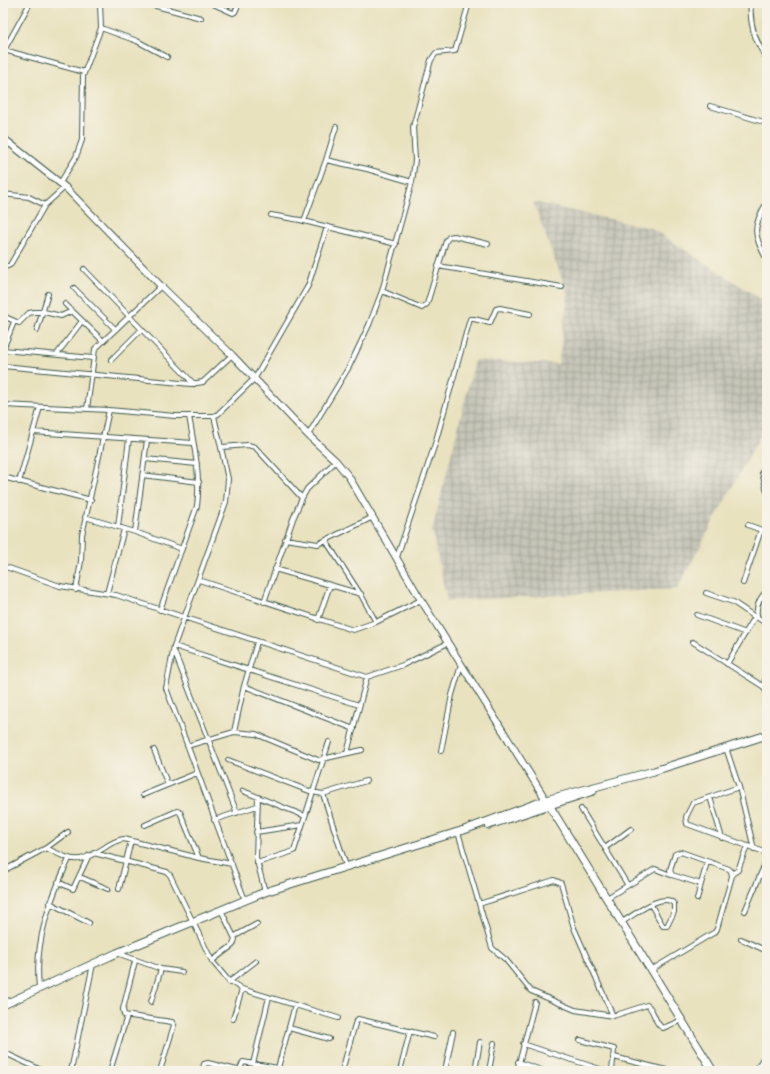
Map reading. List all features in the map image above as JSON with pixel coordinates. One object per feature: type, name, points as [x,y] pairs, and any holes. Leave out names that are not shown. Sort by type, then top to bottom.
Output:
[{"type":"highway","points":[[3,1005],[39,987],[117,953],[264,892],[461,831],[478,828],[547,802],[617,784],[627,778],[767,735]]},
{"type":"highway","points":[[547,802],[713,1071]]},
{"type":"street","points":[[30,3],[4,51],[84,72]]},
{"type":"street","points":[[3,268],[10,265],[45,205],[62,185],[76,157],[82,140],[84,72],[95,48],[101,28],[100,3]]},
{"type":"street","points":[[145,3],[159,5],[201,18]]},
{"type":"street","points":[[211,3],[233,13],[236,12],[239,3]]},
{"type":"street","points":[[308,435],[349,367],[369,325],[382,291],[412,182],[415,160],[413,127],[431,60],[436,53],[455,51],[469,3]]},
{"type":"street","points":[[751,3],[751,21],[758,46],[767,59]]},
{"type":"street","points":[[101,28],[137,41],[167,57]]},
{"type":"street","points":[[710,106],[767,123]]},
{"type":"street","points":[[304,221],[336,127]]},
{"type":"street","points":[[3,138],[62,185],[255,378],[308,435],[336,461],[349,478],[421,600],[547,802]]},
{"type":"street","points":[[326,160],[367,169],[412,182]]},
{"type":"street","points":[[3,194],[29,197],[45,205]]},
{"type":"street","points":[[767,202],[755,230],[758,242],[767,260]]},
{"type":"street","points":[[272,215],[304,221],[396,244]]},
{"type":"street","points":[[3,405],[40,408],[109,410],[189,416],[214,416],[255,378],[308,286],[327,227]]},
{"type":"street","points":[[382,291],[422,308],[427,304],[446,241],[449,237],[454,236],[488,244]]},
{"type":"street","points":[[438,266],[562,287]]},
{"type":"street","points":[[84,269],[194,384]]},
{"type":"street","points":[[87,409],[90,375],[95,349],[128,316],[162,286]]},
{"type":"street","points":[[74,288],[115,329]]},
{"type":"street","points":[[37,330],[44,312],[48,294]]},
{"type":"street","points":[[65,304],[102,341]]},
{"type":"street","points":[[397,557],[437,437],[470,320],[474,319],[490,323],[496,309],[500,308],[530,314]]},
{"type":"street","points":[[3,316],[14,322],[20,323],[29,313],[44,312],[61,316],[72,311]]},
{"type":"street","points":[[57,354],[82,321]]},
{"type":"street","points":[[14,322],[3,349],[93,358]]},
{"type":"street","points":[[111,360],[141,330]]},
{"type":"street","points":[[3,366],[194,384],[203,382],[232,355]]},
{"type":"street","points":[[19,482],[40,408]]},
{"type":"street","points":[[76,590],[80,572],[82,535],[85,517],[91,500],[109,410]]},
{"type":"street","points":[[160,610],[197,506],[199,482],[189,416]]},
{"type":"street","points":[[214,416],[228,479],[226,502],[200,580],[174,648],[166,688],[245,900]]},
{"type":"street","points":[[33,432],[193,443]]},
{"type":"street","points":[[118,527],[129,438]]},
{"type":"street","points":[[135,532],[146,440]]},
{"type":"street","points":[[222,447],[248,445],[255,447],[302,498]]},
{"type":"street","points":[[144,459],[197,464]]},
{"type":"street","points":[[264,602],[285,539],[302,498],[307,489],[336,461]]},
{"type":"street","points":[[762,472],[767,492]]},
{"type":"street","points":[[142,475],[199,482]]},
{"type":"street","points":[[3,477],[91,500]]},
{"type":"street","points":[[85,517],[135,532],[182,549]]},
{"type":"street","points":[[285,539],[315,544],[326,541],[373,517]]},
{"type":"street","points":[[748,525],[767,532]]},
{"type":"street","points":[[106,593],[124,529]]},
{"type":"street","points":[[743,583],[762,530]]},
{"type":"street","points":[[326,541],[361,595],[376,622]]},
{"type":"street","points":[[3,566],[76,590],[106,593],[367,676],[403,665],[448,643]]},
{"type":"street","points":[[275,569],[361,595]]},
{"type":"street","points":[[200,580],[318,620],[353,630],[376,622],[421,600]]},
{"type":"street","points":[[318,620],[330,585]]},
{"type":"street","points":[[726,664],[756,616],[762,596],[767,591]]},
{"type":"street","points":[[706,593],[733,602],[767,624]]},
{"type":"street","points":[[696,615],[746,633]]},
{"type":"street","points":[[234,732],[244,686],[257,642]]},
{"type":"street","points":[[693,642],[764,687]]},
{"type":"street","points":[[174,648],[249,669],[359,705]]},
{"type":"street","points":[[174,648],[207,740],[237,813]]},
{"type":"street","points":[[441,751],[452,694],[461,665]]},
{"type":"street","points":[[767,667],[764,687],[767,694]]},
{"type":"street","points":[[348,754],[367,676]]},
{"type":"street","points":[[244,686],[354,729]]},
{"type":"street","points":[[187,746],[234,732],[256,734],[318,760],[362,750]]},
{"type":"street","points":[[257,863],[294,851],[329,742]]},
{"type":"street","points":[[726,748],[739,788],[754,849]]},
{"type":"street","points":[[154,750],[168,785]]},
{"type":"street","points":[[228,760],[312,792],[323,794],[366,781]]},
{"type":"street","points":[[143,795],[197,773]]},
{"type":"street","points":[[739,788],[710,797],[691,806],[686,817],[686,822],[689,826],[767,853]]},
{"type":"street","points":[[243,792],[305,816]]},
{"type":"street","points":[[323,794],[346,866]]},
{"type":"street","points":[[258,797],[256,832],[257,863],[264,892]]},
{"type":"street","points":[[710,797],[722,838]]},
{"type":"street","points":[[214,820],[257,806]]},
{"type":"street","points":[[582,809],[627,884]]},
{"type":"street","points":[[145,825],[176,811],[180,812],[199,858]]},
{"type":"street","points":[[256,832],[302,825]]},
{"type":"street","points":[[605,848],[631,829]]},
{"type":"street","points":[[461,831],[479,904],[494,951],[506,960],[531,991],[575,1010],[613,1016],[647,1005],[650,1007],[661,1027],[666,1027],[682,1020]]},
{"type":"street","points":[[3,871],[46,848],[68,832]]},
{"type":"street","points":[[46,848],[69,859],[76,860],[94,853],[119,839],[199,858],[232,864]]},
{"type":"street","points":[[119,889],[131,841]]},
{"type":"street","points":[[651,970],[715,932],[732,874],[738,870],[747,846]]},
{"type":"street","points":[[672,875],[670,870],[674,855],[677,852],[729,869],[732,874]]},
{"type":"street","points":[[94,853],[167,872],[170,875],[212,961],[229,982],[242,989],[338,1018]]},
{"type":"street","points":[[58,882],[73,888],[80,877],[89,855]]},
{"type":"street","points":[[39,987],[38,958],[50,903],[69,859]]},
{"type":"street","points":[[745,911],[767,859]]},
{"type":"street","points":[[697,899],[707,862]]},
{"type":"street","points":[[607,898],[627,884],[655,869],[701,884]]},
{"type":"street","points":[[80,877],[108,889]]},
{"type":"street","points":[[479,904],[554,880],[561,883],[576,935],[613,1016]]},
{"type":"street","points":[[622,922],[651,905],[660,900],[673,902],[675,909],[667,926],[663,926],[651,905]]},
{"type":"street","points":[[50,903],[89,923]]},
{"type":"street","points":[[212,961],[233,945],[235,936],[221,909]]},
{"type":"street","points":[[235,936],[257,924]]},
{"type":"street","points":[[741,939],[767,951]]},
{"type":"street","points":[[117,953],[135,961],[161,969],[182,972]]},
{"type":"street","points":[[135,961],[123,1012],[127,1016],[174,1023],[173,1034],[160,1071]]},
{"type":"street","points":[[229,982],[256,961]]},
{"type":"street","points":[[71,1071],[93,964]]},
{"type":"street","points":[[151,1002],[161,969]]},
{"type":"street","points":[[233,1019],[242,989]]},
{"type":"street","points":[[253,1064],[269,997]]},
{"type":"street","points":[[517,1071],[518,1062],[535,1002]]},
{"type":"street","points":[[202,1071],[204,1064],[208,1063],[237,1070],[240,1069],[243,1062],[278,1068],[295,1005]]},
{"type":"street","points":[[110,1071],[127,1016]]},
{"type":"street","points":[[342,1071],[355,1024],[358,1019],[434,1037]]},
{"type":"street","points":[[289,1028],[329,1039]]},
{"type":"street","points":[[400,1071],[410,1031]]},
{"type":"street","points":[[445,1071],[454,1032]]},
{"type":"street","points":[[580,1040],[612,1048],[614,1050],[612,1071]]},
{"type":"street","points":[[475,1071],[480,1042]]},
{"type":"street","points":[[489,1071],[494,1043]]},
{"type":"street","points":[[524,1044],[606,1071]]},
{"type":"street","points":[[3,1052],[43,1071]]},
{"type":"street","points":[[755,1071],[767,1052]]},
{"type":"street","points":[[614,1058],[666,1070]]},
{"type":"street","points":[[518,1062],[544,1071]]},
{"type":"shaded area","points":[[533,202],[651,228],[767,303],[767,338],[762,432],[677,589],[447,601],[432,531],[475,360],[558,364],[568,295]]}]
